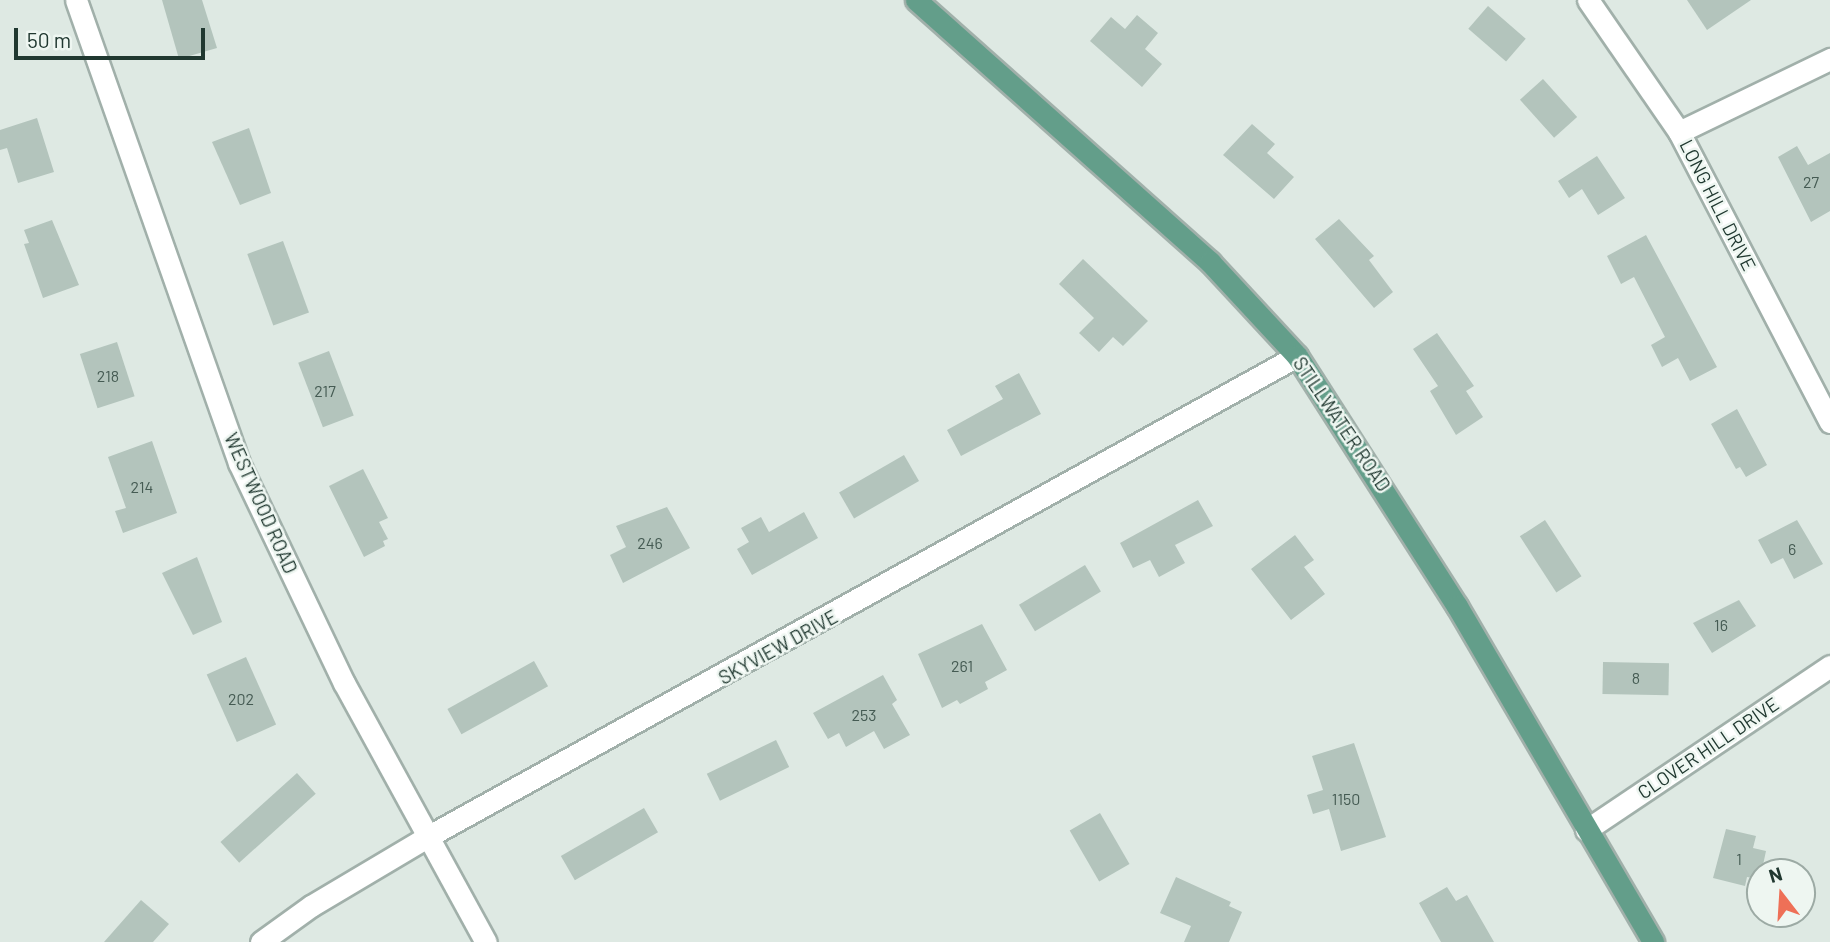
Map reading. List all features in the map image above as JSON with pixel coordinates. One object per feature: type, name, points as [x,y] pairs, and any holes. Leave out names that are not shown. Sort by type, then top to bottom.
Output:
[{"type":"main road","name":"STILLWATER ROAD","points":[[916,0],[1210,262],[1297,356],[1457,606],[1653,942]]},
{"type":"street","name":"WESTWOOD ROAD","points":[[76,0],[239,463],[344,682],[486,942]]},
{"type":"street","name":"LONG HILL DRIVE","points":[[1588,0],[1679,132],[1830,422]]},
{"type":"street","points":[[1679,132],[1830,59]]},
{"type":"street","name":"SKYVIEW DRIVE","points":[[261,942],[311,906],[427,837],[1297,356]]},
{"type":"street","name":"CLOVER HILL DRIVE","points":[[1586,830],[1830,666]]},
{"type":"building","points":[[162,0],[202,0],[217,48],[179,59]]},
{"type":"building","points":[[1687,0],[1751,0],[1707,30]]},
{"type":"building","points":[[1488,6],[1526,39],[1506,61],[1468,29]]},
{"type":"building","points":[[1137,15],[1158,33],[1145,49],[1162,64],[1142,87],[1090,41],[1111,17],[1125,29]]},
{"type":"building","points":[[1543,79],[1577,117],[1554,138],[1520,100]]},
{"type":"building","points":[[37,118],[54,172],[18,183],[7,148],[0,150],[0,130]]},
{"type":"building","points":[[1252,124],[1275,144],[1267,153],[1294,177],[1274,199],[1223,155]]},
{"type":"building","points":[[249,128],[271,193],[240,205],[212,142]]},
{"type":"building","points":[[1797,146],[1808,165],[1830,153],[1830,211],[1811,222],[1778,157]]},
{"type":"building","points":[[1597,156],[1625,198],[1598,215],[1582,189],[1569,198],[1558,181]]},
{"type":"building","points":[[1339,219],[1374,256],[1369,260],[1393,292],[1374,308],[1315,239]]},
{"type":"building","points":[[52,220],[79,285],[43,298],[24,244],[29,243],[24,230]]},
{"type":"building","points":[[1646,235],[1717,367],[1690,381],[1678,358],[1662,367],[1651,345],[1665,337],[1634,277],[1621,284],[1607,256]]},
{"type":"building","points":[[283,241],[309,312],[273,325],[247,254]]},
{"type":"building","points":[[1083,259],[1148,321],[1123,346],[1113,337],[1099,352],[1079,333],[1094,318],[1059,284]]},
{"type":"building","points":[[1437,333],[1474,386],[1466,391],[1483,417],[1456,435],[1430,391],[1438,386],[1413,349]]},
{"type":"building","points":[[117,342],[135,396],[98,408],[80,354]]},
{"type":"building","points":[[329,351],[354,415],[323,427],[298,363]]},
{"type":"building","points":[[1019,373],[1041,414],[961,456],[947,430],[1003,399],[995,386]]},
{"type":"building","points":[[1737,409],[1767,465],[1746,477],[1740,467],[1736,469],[1711,424]]},
{"type":"building","points":[[152,441],[177,513],[123,533],[115,511],[126,508],[108,457]]},
{"type":"building","points":[[904,455],[919,481],[854,518],[839,492]]},
{"type":"building","points":[[363,469],[388,518],[379,522],[388,539],[383,541],[385,546],[364,557],[329,486]]},
{"type":"building","points":[[1198,500],[1213,526],[1175,545],[1185,563],[1159,577],[1150,560],[1133,568],[1120,543]]},
{"type":"building","points":[[667,507],[690,548],[623,583],[610,555],[626,547],[616,526]]},
{"type":"building","points":[[804,512],[818,538],[752,575],[737,549],[749,542],[741,528],[761,517],[769,532]]},
{"type":"building","points":[[1545,520],[1581,576],[1556,593],[1520,536]]},
{"type":"building","points":[[1797,520],[1823,564],[1794,579],[1783,558],[1771,564],[1758,540]]},
{"type":"building","points":[[1295,535],[1314,560],[1304,567],[1325,594],[1291,620],[1251,569]]},
{"type":"building","points":[[197,557],[222,622],[193,635],[162,573]]},
{"type":"building","points":[[1085,565],[1101,592],[1035,631],[1019,605]]},
{"type":"building","points":[[1739,600],[1756,626],[1712,653],[1693,623]]},
{"type":"building","points":[[982,624],[1007,670],[985,682],[988,689],[960,704],[957,700],[942,708],[918,654]]},
{"type":"building","points":[[246,657],[276,725],[237,742],[207,674]]},
{"type":"building","points":[[534,661],[548,686],[461,734],[447,709]]},
{"type":"building","points":[[1603,662],[1669,663],[1668,695],[1602,694]]},
{"type":"building","points":[[883,675],[897,700],[892,704],[910,735],[884,749],[874,731],[846,747],[839,733],[828,739],[813,713]]},
{"type":"building","points":[[776,740],[789,767],[720,801],[707,774]]},
{"type":"building","points":[[1354,743],[1386,837],[1341,851],[1329,809],[1313,814],[1307,795],[1323,790],[1312,756]]},
{"type":"building","points":[[297,773],[316,794],[239,863],[220,842]]},
{"type":"building","points":[[644,808],[658,832],[575,880],[561,856]]},
{"type":"building","points":[[1100,813],[1130,864],[1099,882],[1070,830]]},
{"type":"building","points":[[1726,829],[1756,836],[1753,848],[1766,851],[1764,858],[1746,858],[1745,886],[1713,878]]},
{"type":"building","points":[[1176,877],[1231,902],[1229,906],[1242,912],[1229,942],[1184,942],[1191,926],[1160,913]]},
{"type":"building","points":[[1447,887],[1456,901],[1467,895],[1494,942],[1441,942],[1419,903]]},
{"type":"building","points":[[141,900],[169,924],[153,942],[104,942]]}]
